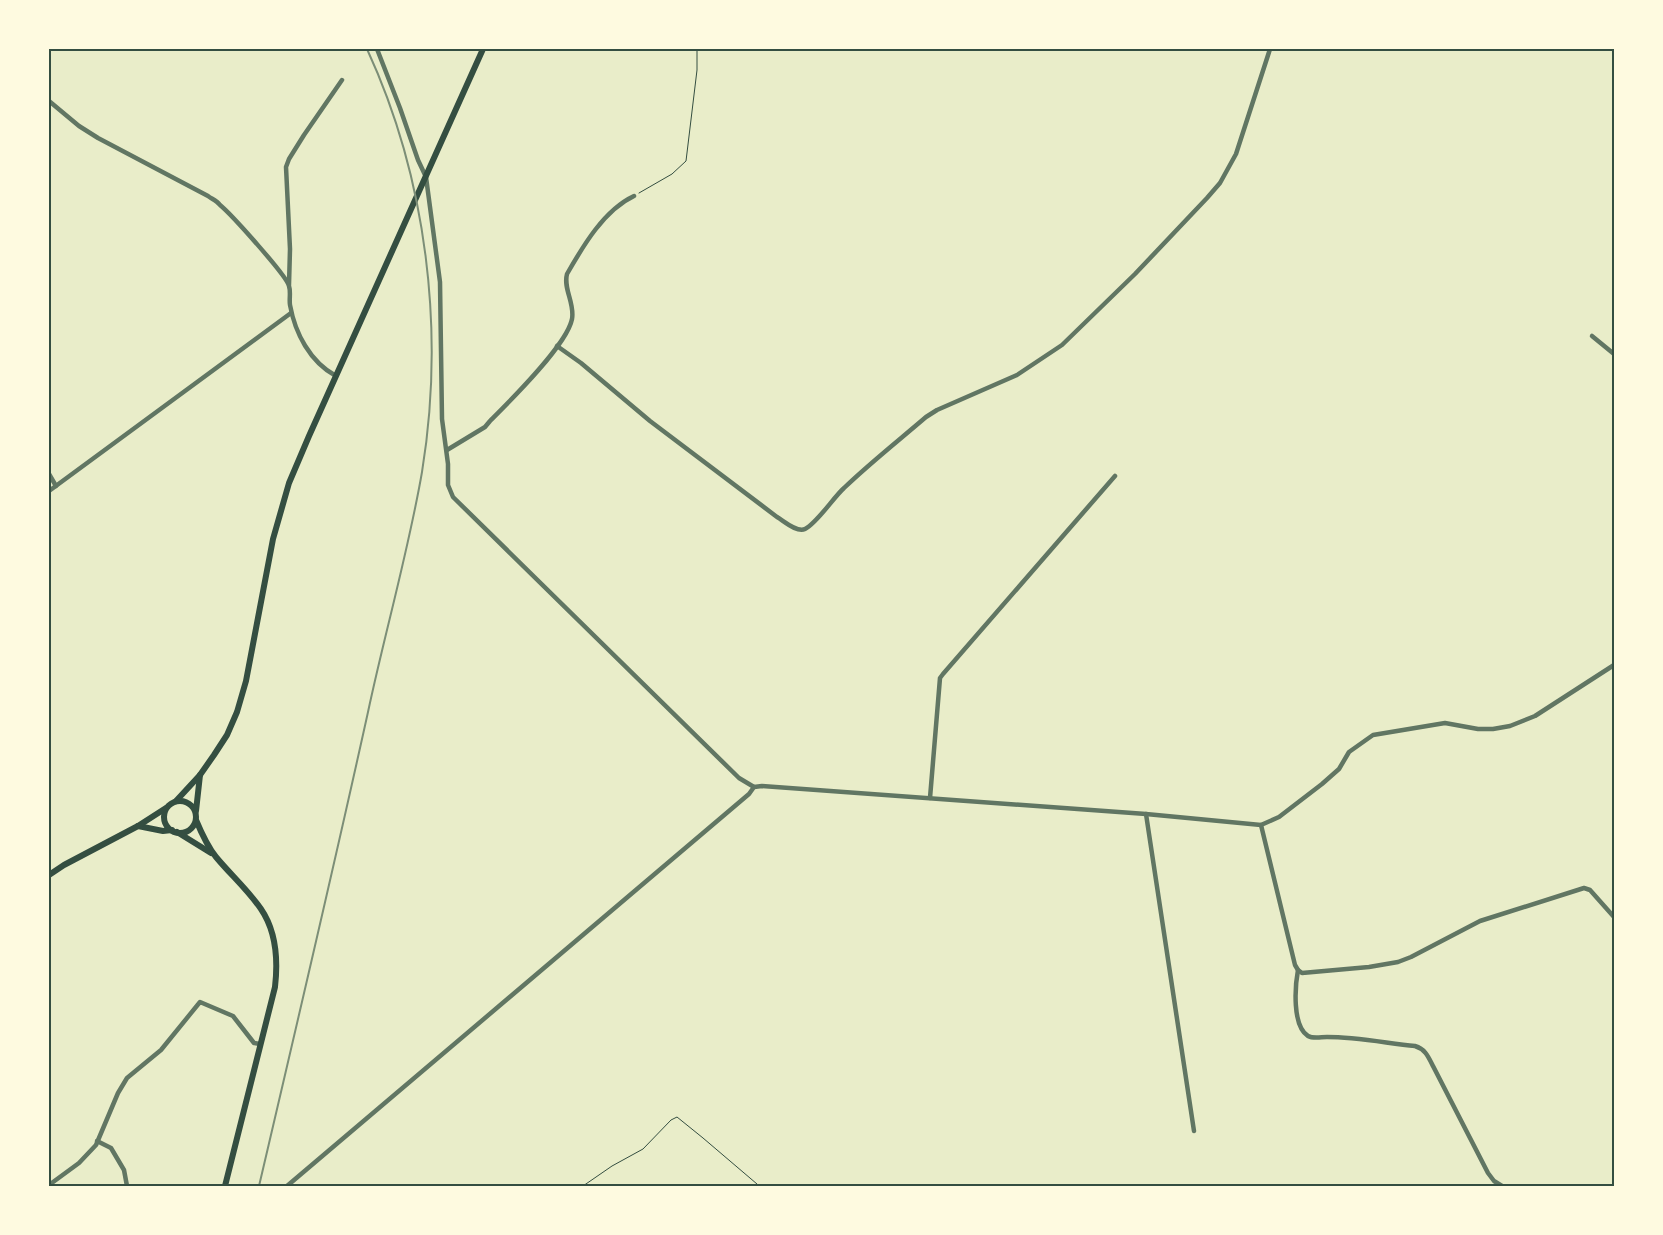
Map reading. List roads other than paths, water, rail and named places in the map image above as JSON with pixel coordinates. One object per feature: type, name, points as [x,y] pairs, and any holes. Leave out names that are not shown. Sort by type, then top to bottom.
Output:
[{"type":"main road","points":[[49,875],[64,865],[138,826],[176,801],[200,776],[223,741],[237,712],[244,689],[278,521],[294,470],[483,49]]},
{"type":"main road","points":[[138,826],[163,831],[187,831],[191,828],[196,816],[200,776]]},
{"type":"main road","points":[[176,801],[186,802],[190,805],[205,841],[214,855],[262,909],[272,933],[276,962],[275,987],[225,1186]]},
{"type":"main road","points":[[166,808],[164,818],[168,827],[214,855]]},
{"type":"street","points":[[377,49],[425,180],[440,282],[442,419],[447,450],[448,485],[453,498],[739,778],[754,787],[762,786],[1146,814],[1261,825],[1279,816],[1322,784],[1338,769],[1349,752],[1373,735],[1446,724],[1478,729],[1510,726],[1535,716],[1614,665]]},
{"type":"street","points":[[557,346],[581,363],[650,421],[778,517],[796,528],[805,529],[850,482],[936,410],[1017,375],[1062,346],[1134,274],[1220,183],[1240,144],[1270,49]]},
{"type":"street","points":[[336,376],[328,372],[301,340],[295,326],[289,302],[290,249],[286,167],[304,135],[342,80]]},
{"type":"street","points":[[49,101],[79,126],[98,138],[220,204],[290,285]]},
{"type":"street","points":[[447,450],[485,426],[533,376],[557,346],[570,327],[573,313],[565,280],[567,274],[600,224],[622,201],[634,196]]},
{"type":"street","points":[[49,491],[292,313]]},
{"type":"street","points":[[1592,336],[1614,354]]},
{"type":"street","points":[[49,474],[56,486]]},
{"type":"street","points":[[930,798],[940,678],[942,674],[1115,476]]},
{"type":"street","points":[[287,1186],[642,886],[749,794],[754,787]]},
{"type":"street","points":[[1146,814],[1194,1131]]},
{"type":"street","points":[[1261,825],[1295,966],[1302,973],[1309,974],[1398,962],[1480,921],[1584,888],[1590,890],[1614,917]]},
{"type":"street","points":[[1298,970],[1294,995],[1296,1011],[1306,1035],[1421,1048],[1433,1066],[1488,1173],[1494,1181],[1502,1186]]},
{"type":"street","points":[[49,1186],[79,1163],[96,1143],[118,1093],[127,1078],[161,1050],[200,1002],[234,1016],[254,1043],[260,1044]]},
{"type":"street","points":[[96,1143],[111,1148],[124,1170],[127,1186]]},
{"type":"railway","points":[[259,1186],[410,532],[422,472],[429,419],[432,365],[431,310],[426,256],[417,203],[404,150],[388,99],[367,49]]}]
